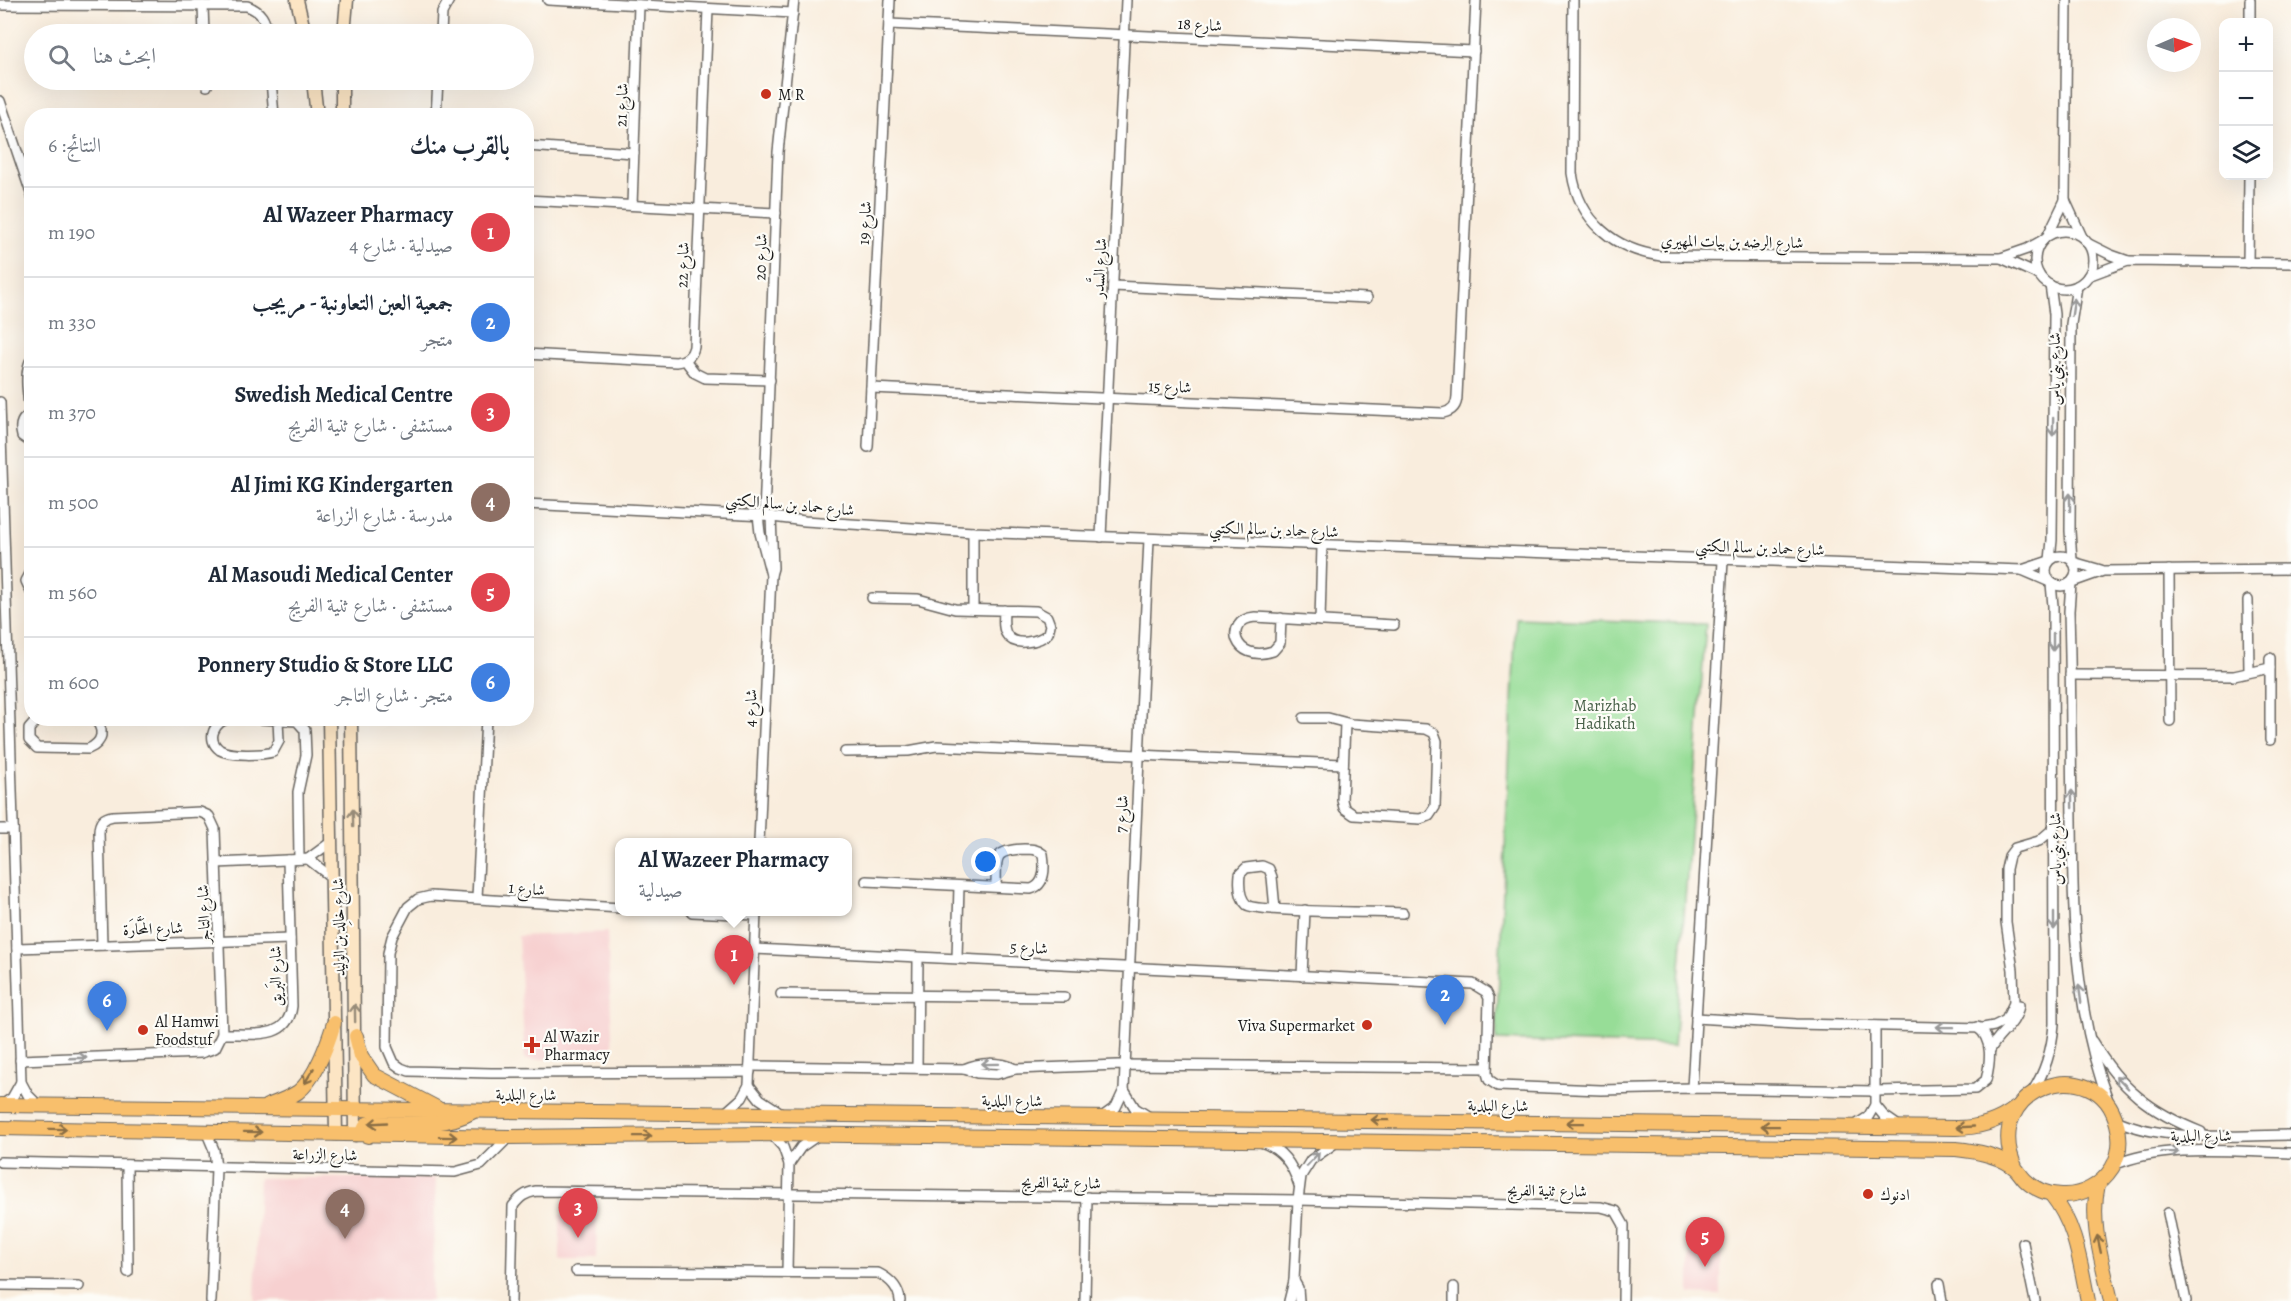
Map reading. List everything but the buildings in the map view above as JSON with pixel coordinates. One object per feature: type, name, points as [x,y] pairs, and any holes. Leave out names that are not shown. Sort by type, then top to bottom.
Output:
[{"type":"main road","points":[[262,1109],[302,1088],[326,1048],[334,1023]]},
{"type":"main road","points":[[356,1036],[361,1056],[374,1075],[438,1109]]},
{"type":"main road","points":[[0,1128],[509,1137],[771,1134],[1956,1149],[1981,1153],[2016,1169],[2035,1188],[2051,1194],[2074,1195],[2098,1184],[2114,1165],[2120,1143],[2114,1115],[2104,1100],[2094,1092],[2076,1084],[2056,1083],[2032,1093],[2018,1107],[2008,1131],[2011,1157],[2016,1169]]},
{"type":"main road","name":"شارع البلدية","points":[[1,1106],[438,1109],[1969,1128],[2007,1115],[2018,1107]]},
{"type":"main road","points":[[362,1135],[367,1124],[370,1123],[438,1123],[458,1119],[476,1110]]},
{"type":"main road","points":[[2098,1184],[2095,1222],[2111,1301]]},
{"type":"main road","points":[[2051,1194],[2064,1212],[2073,1232],[2088,1301]]},
{"type":"street","points":[[297,0],[303,24]]},
{"type":"street","points":[[345,24],[347,0]]},
{"type":"street","points":[[441,24],[442,13],[449,0]]},
{"type":"street","points":[[548,0],[793,13]]},
{"type":"street","name":"شارع 20","points":[[764,516],[778,152],[795,0]]},
{"type":"street","name":"شارع 19","points":[[868,447],[890,0]]},
{"type":"street","name":"شارع السَّدر","points":[[1101,537],[1126,0]]},
{"type":"street","points":[[1474,51],[1476,0]]},
{"type":"street","name":"شارع الرضه بن بيات المهيري","points":[[1573,0],[1572,174],[1574,185],[1589,218],[1616,242],[1638,252],[1661,256],[2001,258],[2026,249],[2045,238]]},
{"type":"street","points":[[2067,0],[2065,200],[2093,256],[2088,276]]},
{"type":"street","points":[[2250,0],[2250,18]]},
{"type":"street","points":[[0,5],[180,3],[203,6],[247,6],[254,8],[264,19],[265,24]]},
{"type":"street","name":"شارع 21","points":[[632,205],[639,5]]},
{"type":"street","points":[[203,6],[204,24]]},
{"type":"street","name":"شارع 22","points":[[685,360],[691,355],[694,347],[708,9]]},
{"type":"street","name":"شارع 18","points":[[889,24],[1474,51]]},
{"type":"street","name":"شارع 15","points":[[871,388],[1443,413],[1454,408],[1458,396],[1474,51]]},
{"type":"street","points":[[272,90],[273,108]]},
{"type":"street","points":[[314,90],[316,108]]},
{"type":"street","points":[[342,90],[342,108]]},
{"type":"street","points":[[436,108],[437,90]]},
{"type":"street","points":[[0,101],[24,172]]},
{"type":"street","points":[[534,147],[634,153]]},
{"type":"street","points":[[2248,262],[2249,180]]},
{"type":"street","points":[[534,200],[776,213]]},
{"type":"street","points":[[2065,200],[2038,247],[2035,261],[2040,276],[2050,285],[2064,289],[2077,286],[2088,276],[2128,261]]},
{"type":"street","points":[[2045,238],[2062,231],[2069,231],[2111,255],[2128,261],[2291,263]]},
{"type":"street","name":"شارع الرضه بن بيات المهيري","points":[[2001,258],[2040,276]]},
{"type":"street","name":"شارع بني ياس","points":[[2050,285],[2055,314],[2050,561]]},
{"type":"street","points":[[1113,286],[1367,298]]},
{"type":"street","name":"شارع بني ياس","points":[[2072,561],[2070,539],[2071,324],[2077,286]]},
{"type":"street","points":[[534,354],[676,362],[685,360],[695,374],[705,378],[770,380]]},
{"type":"street","points":[[0,402],[5,705],[10,734],[21,1082],[28,1095],[39,1106]]},
{"type":"street","points":[[24,419],[20,428],[24,437]]},
{"type":"street","points":[[1,428],[20,428]]},
{"type":"street","name":"شارع حماد بن سالم الكتبي","points":[[534,504],[764,516],[805,521],[973,532],[1723,561],[2022,570],[2050,561]]},
{"type":"street","name":"شارع 4","points":[[759,838],[771,575],[760,533],[764,516]]},
{"type":"street","points":[[973,532],[974,609]]},
{"type":"street","name":"شارع 7","points":[[1124,1090],[1149,539]]},
{"type":"street","points":[[1320,621],[1322,546]]},
{"type":"street","points":[[2103,571],[2063,556],[2050,561],[2045,570],[2050,583],[2061,587],[2103,571],[2291,569]]},
{"type":"street","points":[[1692,1088],[1723,561]]},
{"type":"street","points":[[2072,561],[2076,572],[2072,582]]},
{"type":"street","name":"شارع حماد بن سالم الكتبي","points":[[2022,570],[2050,583]]},
{"type":"street","points":[[2169,570],[2170,721]]},
{"type":"street","points":[[3,581],[24,581]]},
{"type":"street","name":"شارع بني ياس","points":[[2072,582],[2069,611],[2072,904],[2077,971],[2087,1032],[2098,1072],[2114,1115]]},
{"type":"street","name":"شارع بني ياس","points":[[2032,1093],[2046,1067],[2053,1036],[2053,606],[2050,583]]},
{"type":"street","points":[[872,598],[918,599],[948,608],[1004,610],[1040,612],[1049,621],[1048,633],[1037,641],[1011,639],[1005,630],[1004,610]]},
{"type":"street","points":[[2248,600],[2249,672]]},
{"type":"street","points":[[1281,618],[1280,643],[1273,651],[1249,652],[1244,651],[1238,644],[1237,630],[1246,619],[1256,617],[1281,618],[1394,625]]},
{"type":"street","points":[[2070,675],[2234,676],[2270,663],[2270,740]]},
{"type":"street","points":[[1304,718],[1328,718],[1345,723],[1426,729],[1434,733],[1437,741],[1433,811],[1429,816],[1420,819],[1350,814],[1342,804],[1345,723]]},
{"type":"street","points":[[32,726],[28,734],[29,740],[37,748],[88,749],[100,742],[102,735],[100,726]]},
{"type":"street","points":[[215,726],[212,736],[216,746],[222,752],[266,754],[273,752],[279,741],[278,726]]},
{"type":"street","points":[[302,726],[305,730],[306,750],[298,787],[303,859]]},
{"type":"street","name":"شارع خالِد بن الوليد","points":[[329,726],[336,1134]]},
{"type":"street","name":"شارع خالِد بن الوليد","points":[[351,726],[355,1110],[362,1135]]},
{"type":"street","points":[[477,898],[486,726]]},
{"type":"street","points":[[10,734],[28,734]]},
{"type":"street","points":[[845,752],[909,751],[936,746],[1343,764]]},
{"type":"street","name":"شارع التاجر","points":[[102,945],[99,832],[101,822],[113,816],[205,813],[214,824],[222,1034]]},
{"type":"street","points":[[0,829],[13,829]]},
{"type":"street","points":[[1696,1018],[1796,1024],[1977,1028],[1995,1026],[2006,1020],[2014,1003],[2014,984],[2006,922],[2006,868],[2011,852],[2020,845],[2044,838],[2053,829]]},
{"type":"street","points":[[216,863],[303,859],[331,842]]},
{"type":"street","points":[[2033,843],[2044,848],[2053,856]]},
{"type":"street","points":[[866,881],[1031,889],[1039,886],[1043,879],[1043,854],[1035,849],[1007,849],[1001,852],[998,858],[996,887]]},
{"type":"street","points":[[303,859],[331,877]]},
{"type":"street","name":"شارع البَريق","points":[[222,1034],[272,1032],[284,1027],[289,1021],[292,1006],[288,860]]},
{"type":"street","points":[[1275,909],[1269,869],[1262,866],[1246,868],[1240,874],[1242,900],[1255,908],[1275,909],[1403,913]]},
{"type":"street","points":[[957,958],[959,886]]},
{"type":"street","name":"شارع 1","points":[[615,908],[477,898],[431,896],[418,898],[408,907],[396,929],[388,953],[387,1047],[389,1056],[401,1068],[409,1071],[491,1073],[750,1069]]},
{"type":"street","points":[[1302,976],[1305,910]]},
{"type":"street","points":[[725,1113],[737,1104],[749,1085],[756,916]]},
{"type":"street","name":"شارع المَحَّارَة","points":[[17,948],[290,939]]},
{"type":"street","name":"شارع 5","points":[[754,949],[1473,984],[1480,987],[1489,998],[1486,1068]]},
{"type":"street","points":[[917,1068],[918,958]]},
{"type":"street","points":[[1989,1052],[2016,1016],[2019,996],[2014,984]]},
{"type":"street","points":[[781,994],[1064,997]]},
{"type":"street","points":[[1851,1127],[1863,1121],[1875,1105],[1875,1026]]},
{"type":"street","points":[[750,1069],[917,1068],[964,1069],[977,1073],[997,1074],[1015,1069],[1125,1066],[1486,1068],[1489,1080],[1498,1086],[1601,1090],[1975,1089],[1986,1080],[1989,1052],[1986,1035],[1977,1028]]},
{"type":"street","points":[[2087,1032],[2115,1075],[2139,1099],[2174,1121],[2206,1135]]},
{"type":"street","points":[[20,1060],[207,1052],[215,1048],[222,1034]]},
{"type":"street","points":[[1,1106],[12,1098],[21,1082]]},
{"type":"street","points":[[749,1085],[767,1105],[782,1113]]},
{"type":"street","points":[[1102,1118],[1116,1107],[1124,1090]]},
{"type":"street","points":[[1124,1090],[1135,1108],[1153,1118]]},
{"type":"street","points":[[1875,1105],[1884,1116],[1901,1127]]},
{"type":"street","name":"شارع البلدية","points":[[2114,1115],[2153,1132],[2291,1136]]},
{"type":"street","points":[[206,1131],[214,1150],[216,1168],[211,1301]]},
{"type":"street","points":[[771,1134],[783,1147],[789,1164],[787,1272]]},
{"type":"street","points":[[789,1164],[801,1147],[817,1135]]},
{"type":"street","name":"شارع الزراعة","points":[[0,1162],[216,1168],[465,1171],[488,1160],[509,1137]]},
{"type":"street","points":[[1255,1141],[1273,1148],[1286,1158],[1292,1166],[1299,1185]]},
{"type":"street","points":[[1289,1301],[1294,1281],[1301,1176],[1317,1153],[1337,1142]]},
{"type":"street","name":"شارع البلدية","points":[[2114,1165],[2137,1156],[2163,1152],[2291,1153]]},
{"type":"street","points":[[127,1165],[128,1272]]},
{"type":"street","name":"شارع ثنية الفريج","points":[[511,1301],[513,1206],[528,1192],[1298,1200],[1609,1208],[1616,1211],[1624,1225],[1623,1301]]},
{"type":"street","points":[[1086,1301],[1087,1197]]},
{"type":"street","points":[[2168,1213],[2186,1301]]},
{"type":"street","points":[[2023,1243],[2035,1301]]},
{"type":"street","points":[[576,1271],[878,1273],[895,1286],[900,1301]]},
{"type":"street","points":[[1294,1281],[1298,1288],[1299,1301]]},
{"type":"street","points":[[1939,1284],[1942,1301]]},
{"type":"street","points":[[0,1285],[79,1286]]},
{"type":"street","points":[[1454,1287],[1454,1301]]},
{"type":"shaded area","points":[[607,932],[613,1055],[525,1060],[518,936]]},
{"type":"shaded area","points":[[259,1178],[436,1178],[431,1301],[255,1300]]},
{"type":"shaded area","points":[[560,1215],[597,1215],[596,1260],[560,1260]]},
{"type":"shaded area","points":[[1690,1240],[1721,1241],[1721,1295],[1690,1294]]},
{"type":"green space","name":"Marizhab Hadikath","points":[[1516,617],[1706,624],[1674,1046],[1496,1040]]},
{"type":"place","name":"M R","points":[[766,94]]},
{"type":"place","name":"Al Wazeer Pharmacy","points":[[734,985]]},
{"type":"place","name":"Viva Supermarket","points":[[1367,1025]]},
{"type":"place","name":"جمعية العبن التعاونبة - مريجب","points":[[1445,1025]]},
{"type":"place","name":"Al Hamwi Foodstuf","points":[[143,1030]]},
{"type":"place","name":"Ponnery Studio & Store LLC","points":[[107,1031]]},
{"type":"place","name":"Al Wazir Pharmacy","points":[[532,1045]]},
{"type":"place","name":"ادنوك","points":[[1868,1194]]},
{"type":"place","name":"Swedish Medical Centre","points":[[578,1238]]},
{"type":"place","name":"Al Jimi KG Kindergarten","points":[[345,1239]]},
{"type":"place","name":"Al Masoudi Medical Center","points":[[1705,1267]]}]
